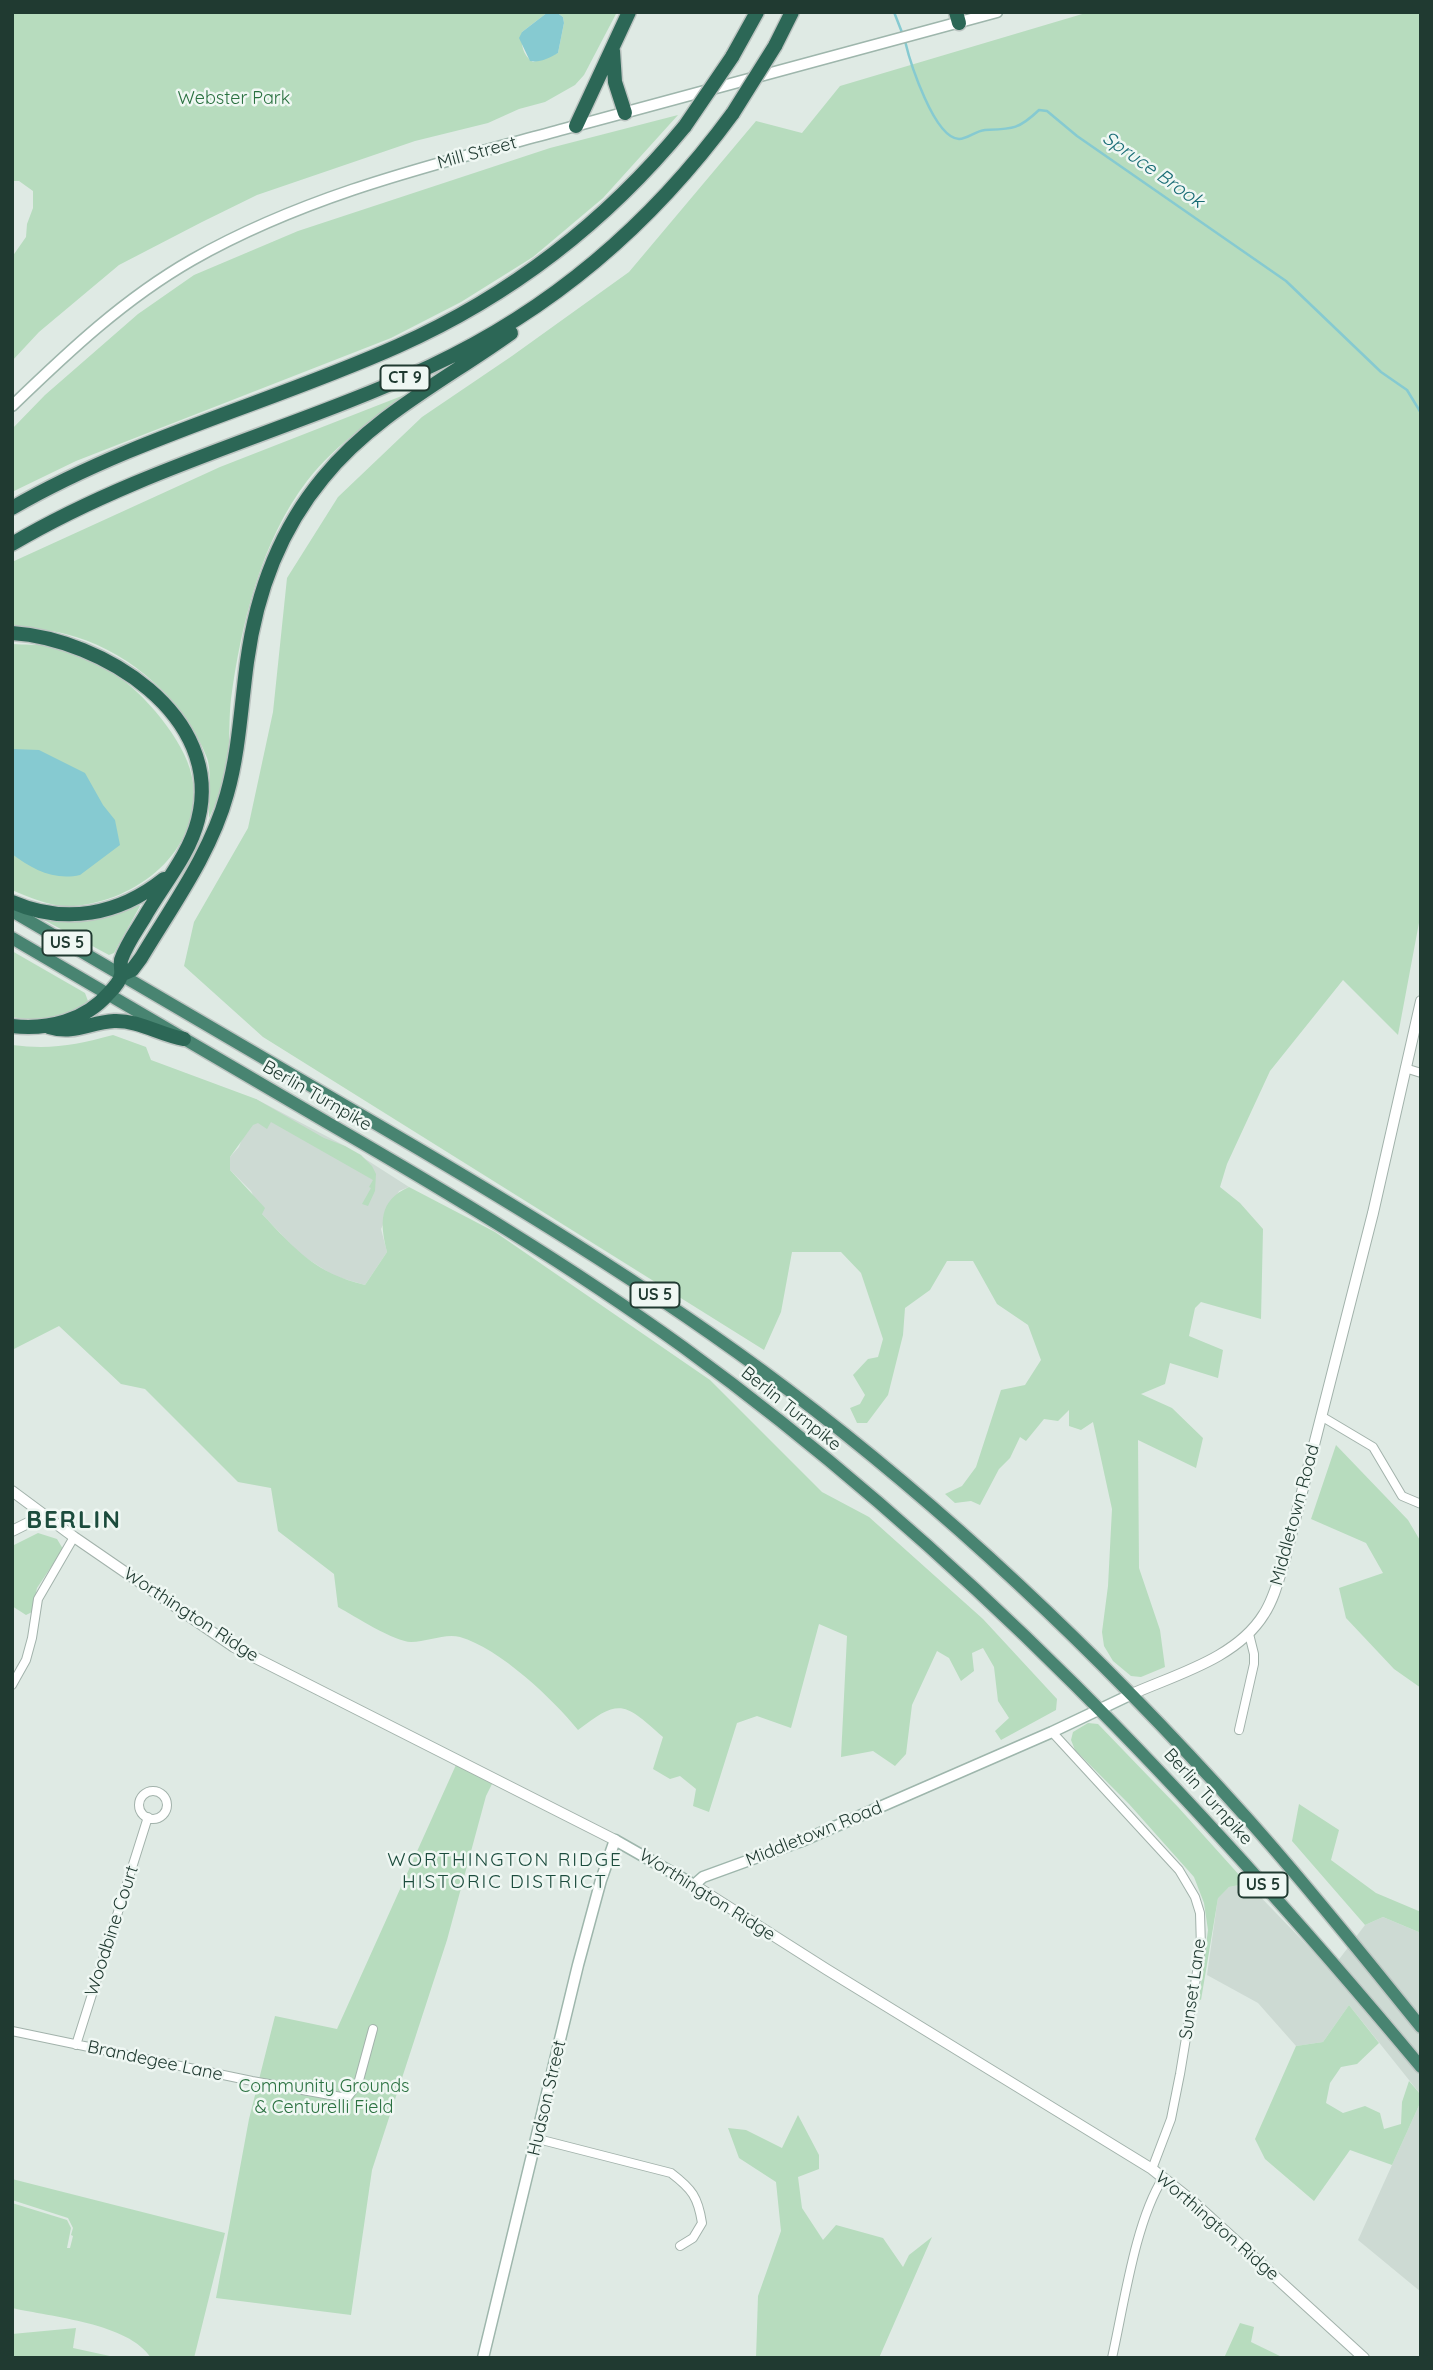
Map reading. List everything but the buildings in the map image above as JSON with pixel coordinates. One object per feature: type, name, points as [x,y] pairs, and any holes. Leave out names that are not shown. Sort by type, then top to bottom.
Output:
[{"type":"highway","points":[[576,126],[629,12]]},
{"type":"highway","name":"CT 9","points":[[12,508],[52,486],[112,459],[380,354],[468,311],[529,272],[568,244],[638,178],[685,126],[732,57],[757,12]]},
{"type":"highway","name":"CT 9","points":[[12,544],[74,510],[132,484],[414,374],[479,341],[542,302],[606,253],[689,169],[733,113],[775,46],[792,12]]},
{"type":"highway","points":[[614,43],[615,82],[625,113]]},
{"type":"highway","points":[[48,1026],[81,1015],[108,994],[121,975],[132,970],[200,858],[221,814],[233,768],[256,612],[274,559],[294,519],[333,465],[367,432],[510,333],[542,302]]},
{"type":"highway","points":[[12,633],[67,643],[96,654],[119,667],[149,689],[182,729],[198,764],[201,803],[193,836],[123,954],[121,975]]},
{"type":"highway","points":[[12,902],[59,915],[100,912],[135,899],[173,872]]},
{"type":"highway","name":"Berlin Turnpike","points":[[12,911],[492,1192],[604,1262],[702,1328],[818,1414],[930,1505],[1028,1592],[1132,1694],[1279,1854],[1421,2027]]},
{"type":"highway","name":"Berlin Turnpike","points":[[12,938],[502,1225],[685,1349],[780,1422],[870,1496],[996,1608],[1100,1708],[1240,1859],[1421,2067]]},
{"type":"highway","points":[[12,1026],[48,1026],[68,1031],[124,1021],[184,1039]]},
{"type":"main road","name":"Mill Street","points":[[12,406],[71,349],[120,308],[171,273],[232,239],[295,210],[362,185],[896,41],[958,17],[997,12]]},
{"type":"main road","name":"Middletown Road","points":[[694,1885],[704,1877],[771,1854],[1052,1732],[1132,1694]]},
{"type":"main road","name":"Worthington Ridge","points":[[615,1840],[694,1885]]},
{"type":"main road","name":"Hudson Street","points":[[483,2358],[593,1909],[615,1840]]},
{"type":"street","name":"Middletown Road","points":[[1132,1694],[1220,1655],[1249,1634],[1266,1612],[1279,1579],[1373,1213],[1421,1001]]},
{"type":"street","points":[[1405,1068],[1421,1073]]},
{"type":"street","points":[[1321,1416],[1373,1447],[1402,1496],[1421,1504]]},
{"type":"street","name":"Worthington Ridge","points":[[12,1491],[234,1647],[615,1840]]},
{"type":"street","points":[[12,1531],[44,1515]]},
{"type":"street","points":[[12,1685],[26,1660],[38,1599],[74,1537]]},
{"type":"street","points":[[1239,1730],[1254,1664],[1249,1634]]},
{"type":"street","name":"Sunset Lane","points":[[1052,1732],[1179,1870],[1192,1891],[1200,1913],[1200,1948],[1180,2074],[1171,2119],[1152,2169]]},
{"type":"street","name":"Woodbine Court","points":[[76,2045],[148,1817]]},
{"type":"street","name":"Worthington Ridge","points":[[694,1885],[1152,2169],[1191,2200],[1364,2358]]},
{"type":"street","name":"Brandegee Lane","points":[[12,2031],[347,2098],[358,2084],[373,2029]]},
{"type":"street","points":[[538,2139],[671,2173],[689,2186],[699,2202],[702,2222],[693,2238],[680,2246]]},
{"type":"street","points":[[1112,2358],[1143,2228],[1163,2178]]},
{"type":"shaded area","points":[[256,1099],[345,1146],[409,1187],[399,1191],[381,1229],[387,1252],[365,1285],[334,1276],[300,1254],[262,1214],[251,1191],[230,1170],[230,1157],[239,1147]]},
{"type":"shaded area","points":[[1247,1883],[1331,1970],[1365,1925],[1383,1917],[1421,1933],[1421,2095],[1349,2005],[1323,2042],[1296,2046],[1258,2003],[1207,1975],[1218,1897],[1229,1887]]},
{"type":"shaded area","points":[[1421,2101],[1421,2292],[1358,2240]]},
{"type":"green space","name":"Webster Park","points":[[12,12],[548,12],[522,32],[523,49],[533,62],[558,53],[564,23],[563,17],[556,12],[617,12],[584,75],[575,85],[545,102],[519,109],[488,123],[415,141],[257,195],[119,265],[39,332],[12,361],[12,257],[26,237],[33,208],[33,191],[19,181],[12,181]]},
{"type":"green space","points":[[1089,12],[1421,12],[1421,912],[1398,1035],[1343,980],[1270,1071],[1227,1164],[1220,1187],[1240,1203],[1263,1229],[1261,1319],[1201,1302],[1195,1308],[1189,1336],[1223,1350],[1218,1378],[1170,1363],[1165,1384],[1141,1394],[1172,1408],[1203,1438],[1196,1468],[1138,1440],[1139,1568],[1160,1630],[1165,1667],[1141,1677],[1131,1676],[1113,1661],[1104,1646],[1102,1632],[1108,1586],[1112,1509],[1093,1422],[1081,1430],[1069,1426],[1069,1410],[1058,1421],[1044,1419],[1026,1441],[1020,1437],[980,1505],[971,1501],[955,1503],[945,1494],[962,1486],[976,1467],[1001,1390],[1025,1385],[1041,1360],[1028,1325],[997,1304],[973,1261],[947,1261],[930,1290],[905,1308],[903,1335],[888,1395],[867,1423],[857,1423],[850,1408],[860,1404],[865,1395],[853,1375],[868,1359],[878,1357],[883,1339],[861,1273],[841,1252],[792,1252],[781,1312],[764,1350],[263,1037],[184,966],[194,922],[248,828],[273,712],[287,578],[338,497],[422,417],[629,272],[756,121],[802,133],[840,86]]},
{"type":"green space","points":[[678,115],[603,198],[533,257],[461,302],[391,338],[76,461],[12,492],[12,429],[45,395],[138,314],[194,275],[298,231],[550,148]]},
{"type":"green space","points":[[417,390],[358,431],[318,467],[277,530],[265,557],[247,613],[231,699],[226,775],[209,818],[209,764],[198,737],[186,718],[155,683],[117,655],[68,635],[12,626],[12,562],[220,467]]},
{"type":"green space","points":[[12,644],[58,648],[114,673],[156,712],[184,754],[193,783],[193,808],[187,831],[160,868],[141,883],[120,894],[97,902],[66,906],[42,902],[12,890]]},
{"type":"green space","points":[[136,904],[140,906],[114,953],[109,955],[44,920],[44,917],[69,920],[91,918]]},
{"type":"green space","points":[[12,951],[85,993],[88,1001],[82,1008],[64,1016],[42,1019],[12,1017]]},
{"type":"green space","points":[[113,1035],[146,1047],[151,1060],[256,1099],[324,1138],[361,1155],[372,1166],[376,1174],[375,1191],[368,1206],[362,1204],[373,1180],[271,1122],[267,1129],[258,1123],[253,1125],[230,1157],[230,1170],[265,1208],[262,1214],[285,1239],[319,1267],[365,1285],[387,1252],[383,1222],[387,1206],[409,1187],[495,1232],[710,1380],[822,1492],[869,1517],[983,1619],[1057,1699],[1056,1710],[1001,1740],[995,1731],[1009,1718],[998,1701],[994,1667],[983,1648],[972,1653],[974,1671],[961,1681],[949,1658],[937,1651],[912,1705],[906,1754],[895,1766],[873,1751],[841,1757],[847,1636],[819,1624],[791,1728],[757,1716],[737,1723],[709,1812],[693,1806],[696,1789],[680,1776],[670,1779],[653,1769],[663,1737],[630,1711],[622,1708],[604,1712],[578,1730],[524,1676],[475,1643],[454,1636],[417,1642],[404,1641],[374,1628],[338,1607],[334,1574],[278,1531],[271,1488],[238,1482],[145,1389],[121,1384],[59,1326],[12,1350],[12,1045],[63,1046]]},
{"type":"green space","points":[[1336,1445],[1408,1520],[1421,1542],[1421,1688],[1394,1669],[1346,1618],[1339,1588],[1383,1573],[1366,1543],[1311,1519]]},
{"type":"green space","points":[[38,1533],[57,1539],[63,1549],[37,1588],[32,1612],[26,1615],[12,1606],[12,1546]]},
{"type":"green space","points":[[1088,1723],[1098,1724],[1178,1807],[1241,1877],[1244,1884],[1229,1887],[1218,1898],[1201,2000],[1208,1930],[1204,1903],[1194,1877],[1129,1804],[1075,1750],[1071,1740],[1073,1732]]},
{"type":"green space","name":"Community Grounds & Centurelli Field","points":[[460,1756],[496,1776],[486,1796],[447,1940],[372,2170],[351,2315],[216,2298],[249,2119],[275,2016],[337,2029]]},
{"type":"green space","points":[[1299,1804],[1339,1830],[1331,1860],[1376,1893],[1421,1912],[1421,1933],[1383,1917],[1365,1925],[1292,1841]]},
{"type":"green space","points":[[1349,2005],[1379,2043],[1357,2064],[1341,2067],[1330,2083],[1326,2103],[1343,2113],[1365,2106],[1380,2113],[1384,2129],[1401,2124],[1402,2102],[1409,2081],[1421,2095],[1421,2101],[1392,2165],[1350,2150],[1314,2201],[1265,2159],[1255,2139],[1296,2046],[1323,2042]]},
{"type":"green space","points":[[798,2115],[819,2155],[819,2169],[798,2177],[802,2208],[823,2240],[836,2225],[883,2238],[903,2267],[909,2255],[932,2237],[879,2358],[756,2358],[758,2296],[781,2231],[776,2182],[739,2158],[728,2128],[746,2130],[782,2148]]},
{"type":"green space","points":[[12,2179],[225,2233],[194,2358],[151,2358],[140,2346],[108,2329],[12,2308],[12,2203],[67,2220],[71,2228],[67,2248],[70,2248],[73,2228],[68,2218],[12,2200]]},
{"type":"green space","points":[[1240,2323],[1254,2327],[1251,2342],[1284,2358],[1224,2358]]},
{"type":"green space","points":[[76,2328],[73,2348],[119,2358],[12,2358],[12,2334]]},
{"type":"water","points":[[548,12],[556,12],[563,17],[558,53],[544,60],[530,61],[519,38],[522,32]]},
{"type":"water","points":[[12,749],[39,750],[85,773],[115,820],[120,845],[80,875],[70,876],[44,872],[12,854]]},
{"type":"waterway","name":"Spruce Brook","points":[[894,12],[903,35]]},
{"type":"waterway","name":"Spruce Brook","points":[[905,41],[924,98],[941,126],[950,135],[962,139],[981,131],[1014,127],[1039,110],[1047,111],[1077,136],[1286,281],[1381,372],[1407,390],[1421,413]]},
{"type":"district","name":"BERLIN","points":[[74,1521]]},
{"type":"district","name":"WORTHINGTON RIDGE HISTORIC DISTRICT","points":[[505,1871]]}]
